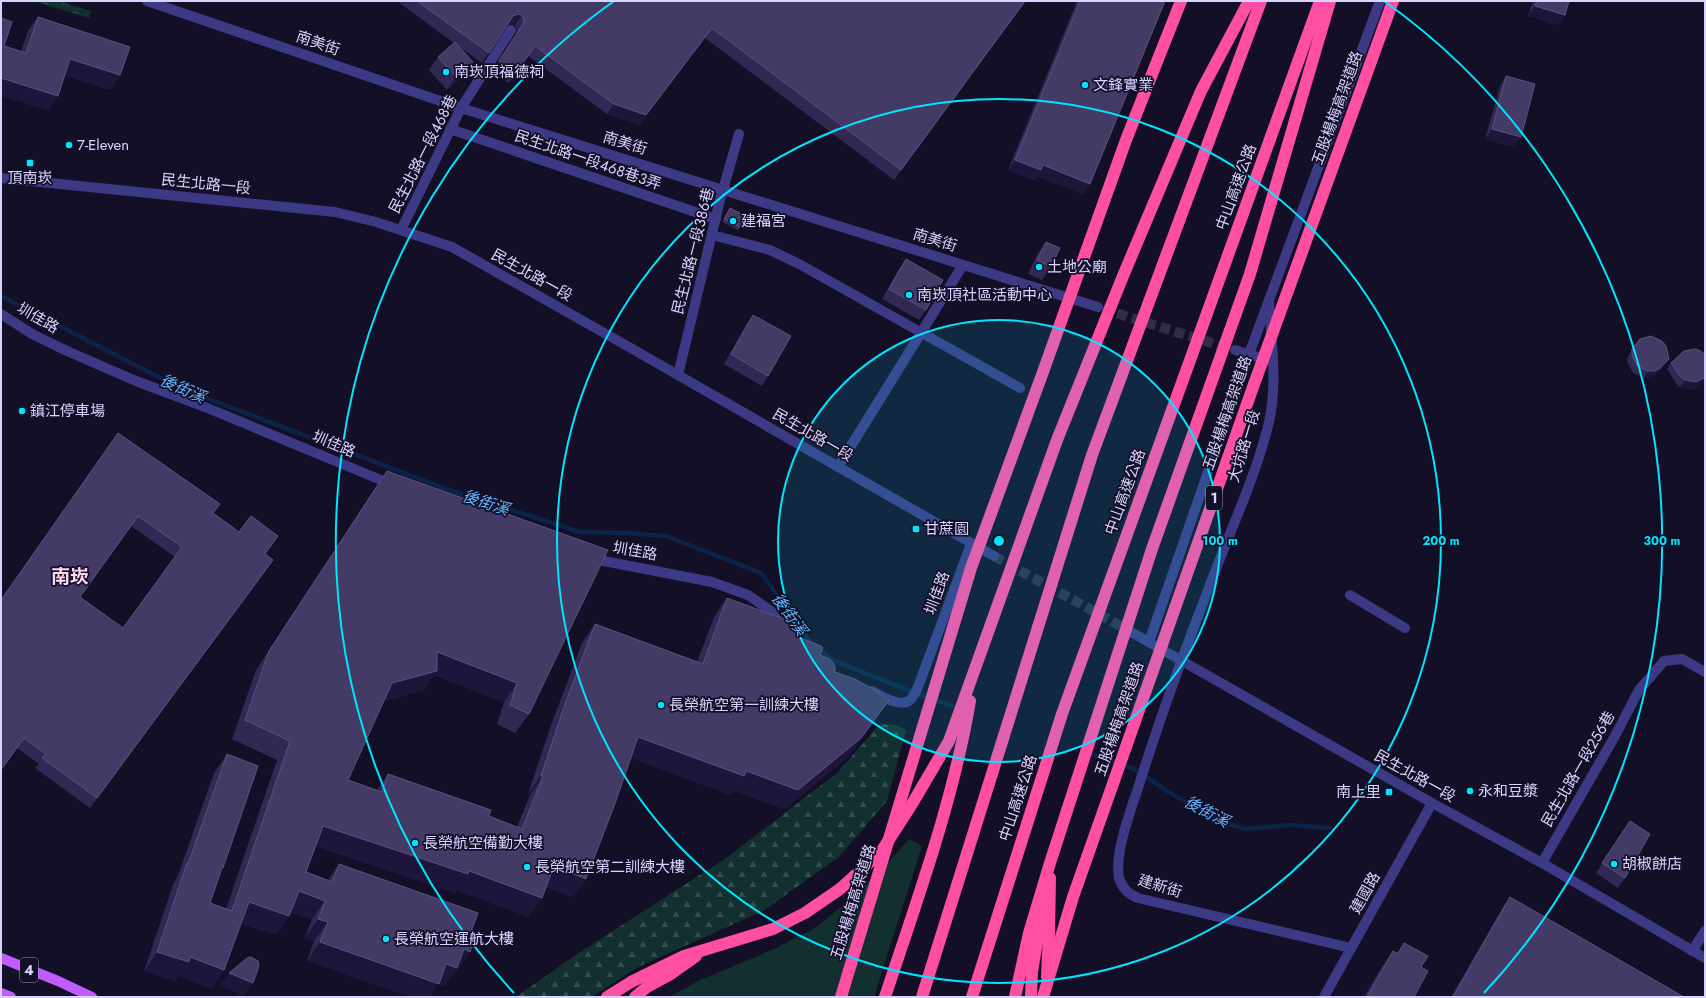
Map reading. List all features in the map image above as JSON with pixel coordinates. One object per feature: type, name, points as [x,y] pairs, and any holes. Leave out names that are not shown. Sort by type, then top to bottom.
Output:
[{"type":"highway","name":"五股楊梅高架道路","points":[[840,997],[971,568],[1126,140],[1181,1]]},
{"type":"highway","points":[[607,997],[631,982],[684,956],[773,929],[805,913],[840,889],[881,852],[912,804],[949,741],[1058,440],[1123,276],[1201,91],[1248,1]]},
{"type":"highway","name":"中山高速公路","points":[[922,997],[1092,455],[1261,1]]},
{"type":"highway","name":"中山高速公路","points":[[972,997],[1062,714],[1320,1]]},
{"type":"highway","points":[[1015,997],[1029,933],[1050,863],[1152,549],[1250,274],[1330,1]]},
{"type":"highway","name":"五股楊梅高架道路","points":[[1045,997],[1074,897],[1102,815],[1250,394],[1393,1]]},
{"type":"highway","points":[[885,997],[938,836],[965,733],[975,672]]},
{"type":"highway","points":[[1031,997],[1032,972],[1050,863]]},
{"type":"highway","points":[[1045,997],[1049,933],[1050,863]]},
{"type":"highway","points":[[635,997],[647,987],[669,975],[703,951]]},
{"type":"main road","name":"4","points":[[1,958],[58,981],[92,997]]},
{"type":"main road","name":"4","points":[[1,993],[11,997]]},
{"type":"street","name":"南美街","points":[[147,1],[461,108],[1098,307]]},
{"type":"street","name":"大坑路一段","points":[[1149,642],[1249,354],[1380,1]]},
{"type":"street","name":"民生北路一段468巷","points":[[401,230],[461,108],[511,30]]},
{"type":"street","name":"民生北路一段468巷3弄","points":[[450,129],[716,219]]},
{"type":"street","name":"民生北路一段386巷","points":[[678,375],[723,190],[740,134]]},
{"type":"street","name":"民生北路一段","points":[[1,178],[335,212],[376,222],[452,247],[994,556]]},
{"type":"street","points":[[712,235],[770,250],[801,265],[1020,388]]},
{"type":"street","points":[[838,467],[963,265]]},
{"type":"street","name":"大坑路一段","points":[[1181,660],[1254,472],[1268,429],[1272,407],[1274,381],[1269,300]]},
{"type":"street","name":"圳佳路","points":[[1,314],[32,334],[67,352],[400,487]]},
{"type":"street","points":[[1235,350],[1273,362]]},
{"type":"street","name":"圳佳路","points":[[865,688],[892,700],[903,703],[911,700],[918,687],[972,544]]},
{"type":"street","name":"圳佳路","points":[[582,553],[604,561],[712,582],[748,595],[771,611],[791,636]]},
{"type":"street","points":[[1350,595],[1405,628]]},
{"type":"street","name":"民生北路一段","points":[[1131,632],[1432,803],[1542,863],[1705,958]]},
{"type":"street","name":"民生北路一段256巷","points":[[1542,863],[1615,736],[1639,690],[1664,661],[1682,659],[1705,672]]},
{"type":"street","name":"建新街","points":[[1181,660],[1124,831],[1119,861],[1119,877],[1123,887],[1130,894],[1138,898],[1351,948]]},
{"type":"street","name":"建國路","points":[[1324,997],[1432,803]]},
{"type":"street","points":[[1692,951],[1705,931]]},
{"type":"green space","points":[[33,1],[59,1],[91,11],[89,18]]},
{"type":"green space","points":[[880,724],[896,725],[906,730],[887,801],[839,857],[763,911],[638,967],[592,997],[516,997],[574,956],[726,858],[837,773]]},
{"type":"green space","points":[[909,839],[922,846],[874,997],[669,997],[698,981],[774,949],[815,928],[848,901],[886,865]]},
{"type":"building","points":[[417,1],[1025,1],[901,170],[712,28],[646,115],[614,104],[535,46],[516,73],[499,61],[523,24],[524,20],[522,15],[518,14],[513,16],[489,53]]},
{"type":"building","name":"文鋒實業","points":[[1080,1],[1165,1],[1090,184],[1043,165],[1041,170],[1015,160]]},
{"type":"building","points":[[1537,1],[1569,1],[1565,15],[1535,6]]},
{"type":"building","points":[[38,17],[130,47],[120,75],[70,59],[58,96],[1,78],[1,18],[12,22],[4,46],[26,53]]},
{"type":"building","points":[[455,42],[473,62],[456,77],[438,57]]},
{"type":"building","points":[[1506,76],[1535,84],[1521,137],[1492,129]]},
{"type":"building","name":"建福宮","points":[[730,208],[746,216],[740,227],[724,219]]},
{"type":"building","points":[[1046,242],[1060,248],[1051,267],[1037,260]]},
{"type":"building","name":"南崁頂社區活動中心","points":[[906,259],[943,280],[926,310],[889,289]]},
{"type":"building","points":[[753,315],[791,336],[768,376],[731,354]]},
{"type":"building","points":[[1651,336],[1662,341],[1666,346],[1669,359],[1655,371],[1648,371],[1637,366],[1632,355],[1632,349],[1640,339]]},
{"type":"building","points":[[1695,349],[1701,351],[1705,355],[1705,377],[1696,382],[1685,380],[1681,377],[1671,363],[1684,351]]},
{"type":"building","points":[[118,433],[220,504],[213,513],[239,532],[251,516],[278,536],[265,554],[273,560],[97,798],[42,758],[46,754],[24,738],[1,770],[1,600]],"holes":[[[138,516],[182,547],[123,628],[80,597]]]},
{"type":"building","points":[[387,471],[608,550],[529,714],[510,705],[517,683],[437,652],[437,671],[392,683],[348,780],[382,792],[388,774],[491,810],[489,816],[522,829],[543,776],[541,776],[563,710],[595,624],[703,664],[727,598],[800,625],[796,636],[821,646],[823,648],[820,655],[830,659],[835,666],[835,672],[855,679],[889,700],[861,738],[798,790],[746,771],[744,776],[638,737],[616,801],[586,879],[554,866],[542,898],[469,871],[468,874],[323,826],[306,872],[332,882],[339,864],[478,913],[471,932],[477,934],[470,952],[464,949],[457,968],[446,964],[439,984],[320,942],[328,922],[318,919],[325,901],[299,891],[289,916],[249,902],[224,970],[190,957],[189,962],[157,952],[187,863],[188,864],[227,754],[258,766],[210,903],[232,911],[290,741],[245,720],[269,651]]},
{"type":"building","points":[[1630,821],[1650,834],[1625,878],[1602,863]]},
{"type":"building","points":[[1510,897],[1684,997],[1453,997]]},
{"type":"building","points":[[1404,943],[1428,956],[1421,967],[1428,971],[1414,997],[1367,997],[1393,951],[1398,954]]},
{"type":"building","points":[[251,957],[258,961],[259,966],[253,983],[229,973],[247,958]]},
{"type":"waterway","name":"後街溪","points":[[1,296],[182,389],[449,490],[580,532],[666,536],[761,573],[810,642],[832,660],[952,706]]},
{"type":"waterway","name":"後街溪","points":[[1093,755],[1132,768],[1172,794],[1222,822],[1244,829],[1290,825],[1330,828]]},
{"type":"tunnel","points":[[1103,309],[1231,349]]},
{"type":"tunnel","points":[[994,556],[1131,632]]},
{"type":"place","name":"南崁頂福德祠","points":[[446,72]]},
{"type":"place","name":"文鋒實業","points":[[1085,85]]},
{"type":"place","name":"7-Eleven","points":[[69,145]]},
{"type":"place","name":"頂南崁","points":[[30,163]]},
{"type":"place","name":"建福宮","points":[[733,221]]},
{"type":"place","name":"土地公廟","points":[[1039,267]]},
{"type":"place","name":"南崁頂社區活動中心","points":[[909,295]]},
{"type":"place","name":"鎮江停車場","points":[[22,411]]},
{"type":"place","name":"甘蔗園","points":[[916,529]]},
{"type":"place","name":"長榮航空第一訓練大樓","points":[[661,705]]},
{"type":"place","name":"永和豆漿","points":[[1470,791]]},
{"type":"place","name":"南上里","points":[[1389,792]]},
{"type":"place","name":"長榮航空備勤大樓","points":[[415,843]]},
{"type":"place","name":"胡椒餅店","points":[[1614,864]]},
{"type":"place","name":"長榮航空第二訓練大樓","points":[[527,867]]},
{"type":"place","name":"長榮航空運航大樓","points":[[386,939]]},
{"type":"district","name":"南崁","points":[[70,576]]}]
